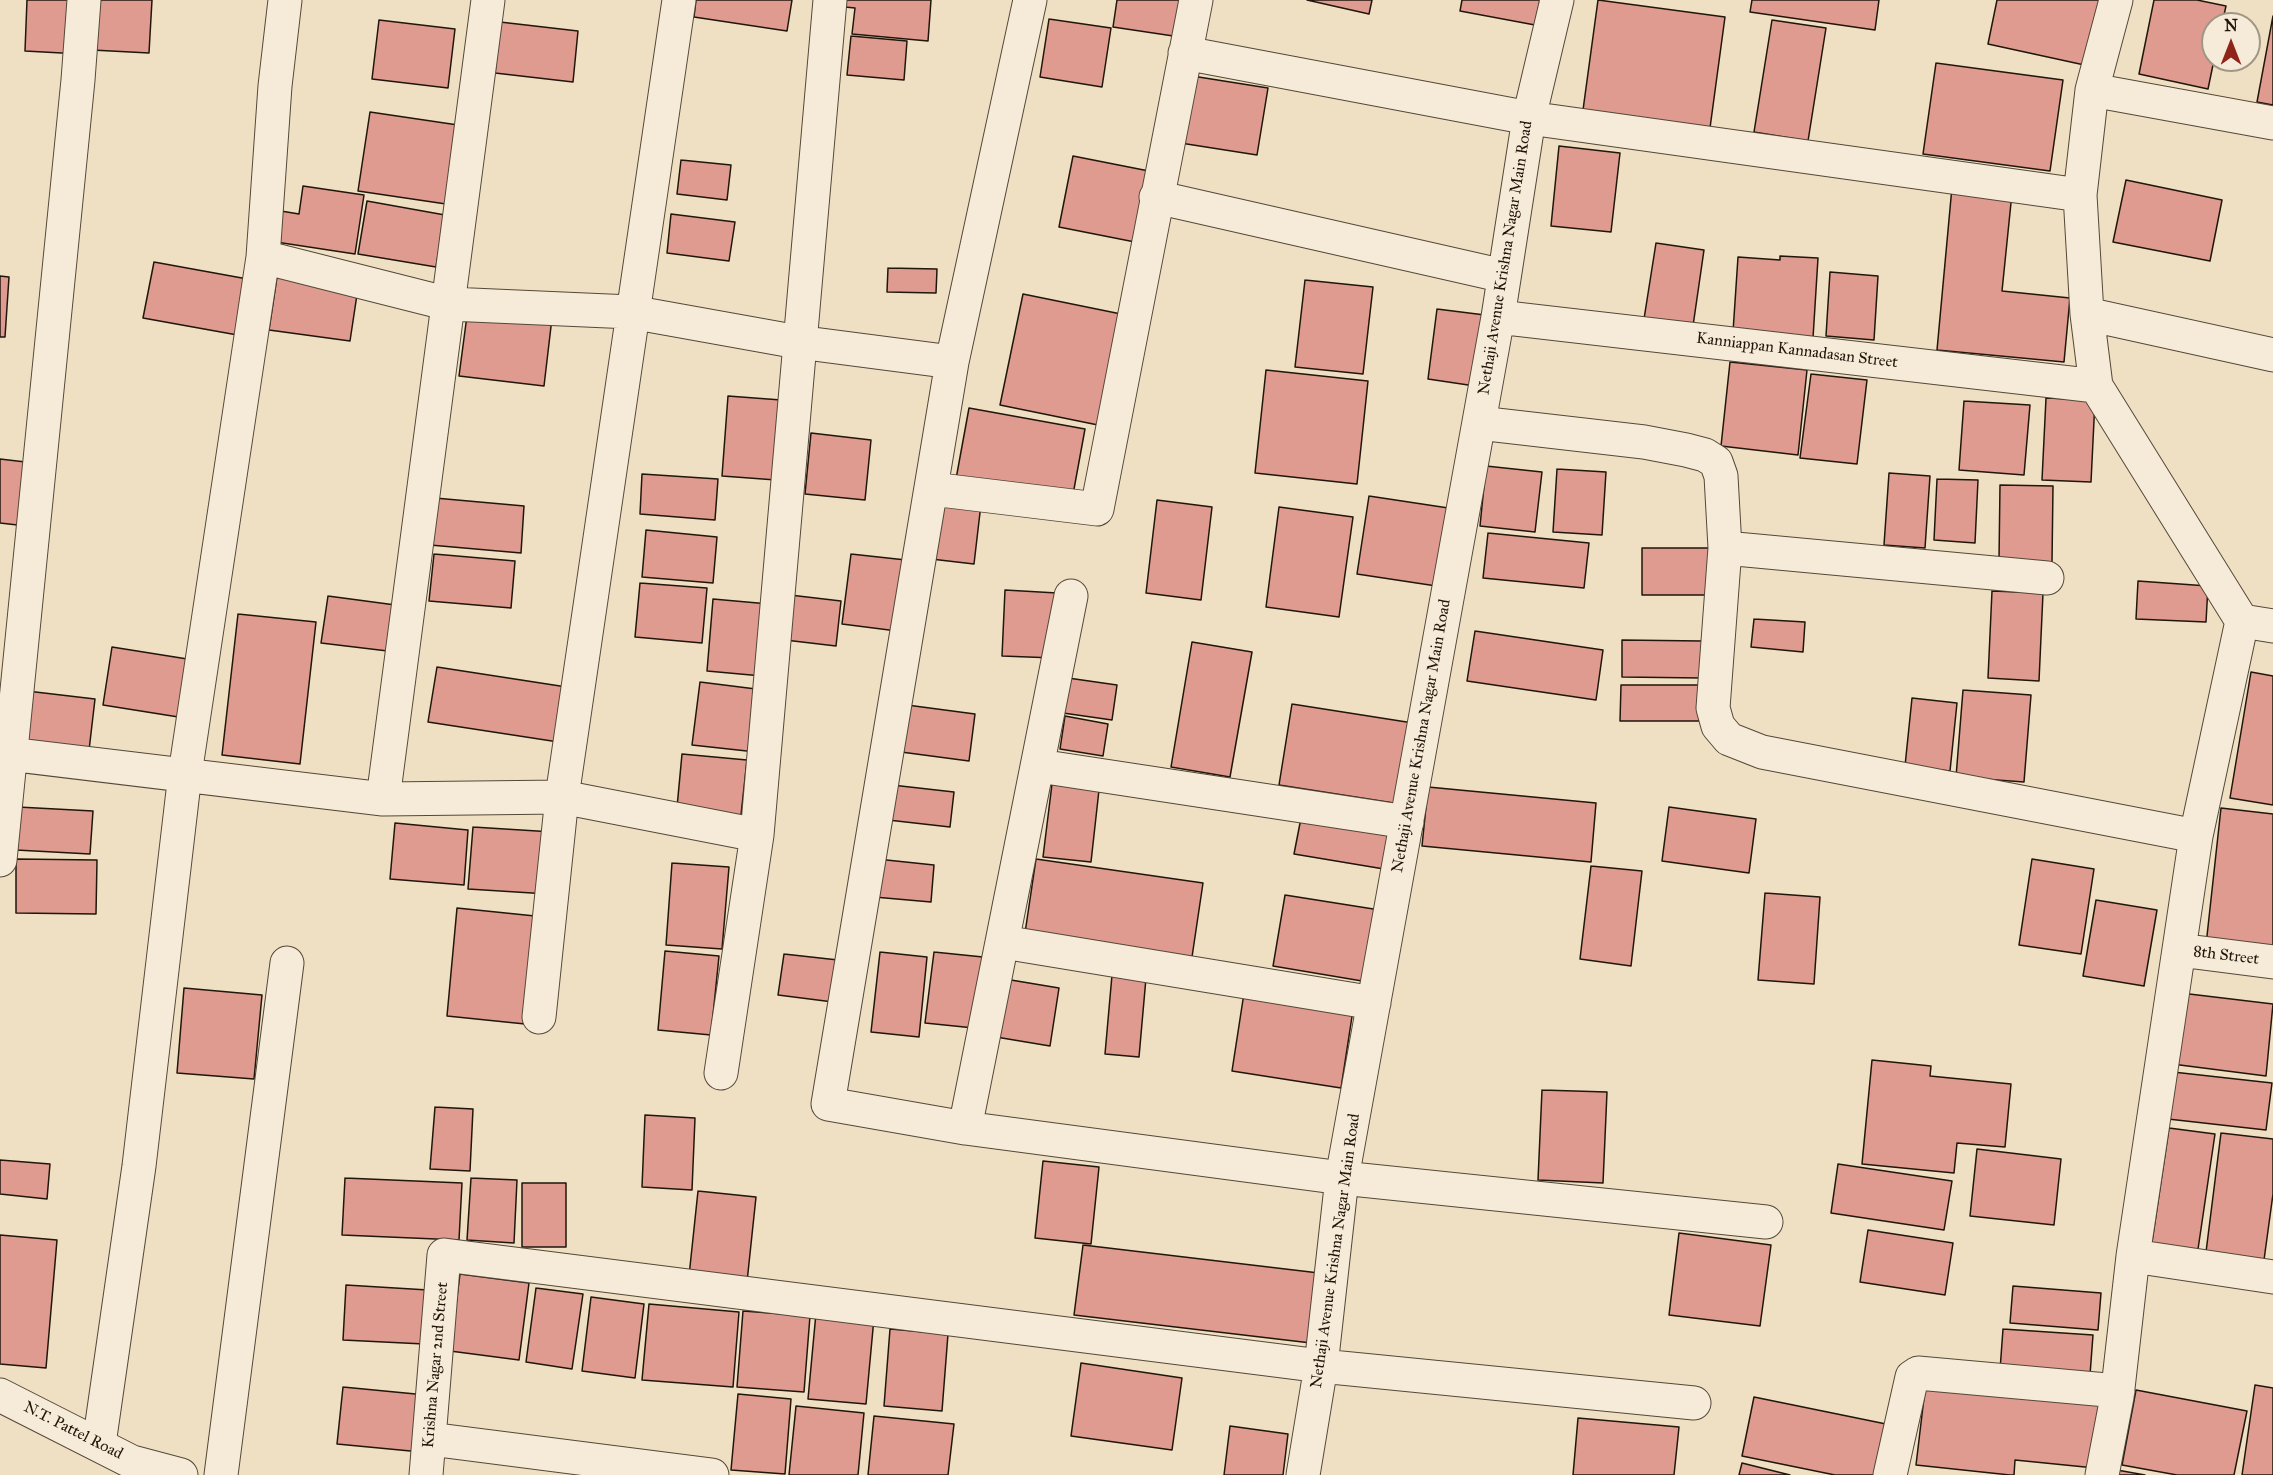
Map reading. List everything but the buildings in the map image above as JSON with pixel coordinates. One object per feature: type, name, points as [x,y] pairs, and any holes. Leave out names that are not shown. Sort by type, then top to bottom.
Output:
[{"type":"street","points":[[0,860],[6,754],[84,0]]},
{"type":"street","points":[[99,1444],[139,1166],[185,774],[263,257],[275,86],[285,0]]},
{"type":"street","points":[[383,799],[488,0]]},
{"type":"street","points":[[539,1017],[562,797],[631,312],[679,0]]},
{"type":"street","points":[[721,1073],[757,836],[798,342],[830,0]]},
{"type":"street","points":[[1030,0],[952,362],[828,1104],[965,1128],[1342,1178],[1766,1222]]},
{"type":"street","points":[[932,489],[1097,510],[1196,0]]},
{"type":"street","name":"Nethaji Avenue Krishna Nagar Main Road","points":[[1303,1475],[1322,1366],[1342,1178],[1498,317],[1528,118],[1557,0]]},
{"type":"street","points":[[2102,1475],[2118,1391],[2133,1256],[2196,836],[2258,623],[2096,386],[2087,315],[2080,195],[2092,90],[2116,0]]},
{"type":"street","points":[[1185,53],[1528,118],[2080,195]]},
{"type":"street","points":[[2092,90],[2273,123]]},
{"type":"street","points":[[1156,197],[1504,276]]},
{"type":"street","points":[[263,257],[449,304],[631,312],[798,342],[952,362]]},
{"type":"street","points":[[2087,315],[2273,354]]},
{"type":"street","name":"Kanniappan Kannadasan Street","points":[[1498,317],[2096,386]]},
{"type":"street","points":[[1479,423],[1644,442],[1704,455],[1716,462],[1721,476],[1725,548],[1713,708],[1718,726],[1729,739],[1762,752],[2196,836]]},
{"type":"street","points":[[1725,548],[2047,578]]},
{"type":"street","points":[[965,1128],[1071,596]]},
{"type":"street","points":[[6,754],[383,799],[562,797],[757,836]]},
{"type":"street","points":[[1038,766],[1407,822]]},
{"type":"street","points":[[1003,942],[1374,1003]]},
{"type":"street","name":"8th Street","points":[[2179,950],[2273,962]]},
{"type":"street","points":[[221,1475],[287,963]]},
{"type":"street","name":"Krishna Nagar 2nd Street","points":[[426,1475],[444,1255],[1322,1366]]},
{"type":"street","points":[[2133,1256],[2273,1277]]},
{"type":"street","points":[[1322,1366],[1694,1403]]},
{"type":"street","points":[[1890,1475],[1912,1377],[1918,1373],[2118,1391]]},
{"type":"street","name":"N.T. Pattel Road","points":[[0,1395],[99,1444],[131,1468],[181,1475]]},
{"type":"street","points":[[430,1439],[712,1475]]}]
